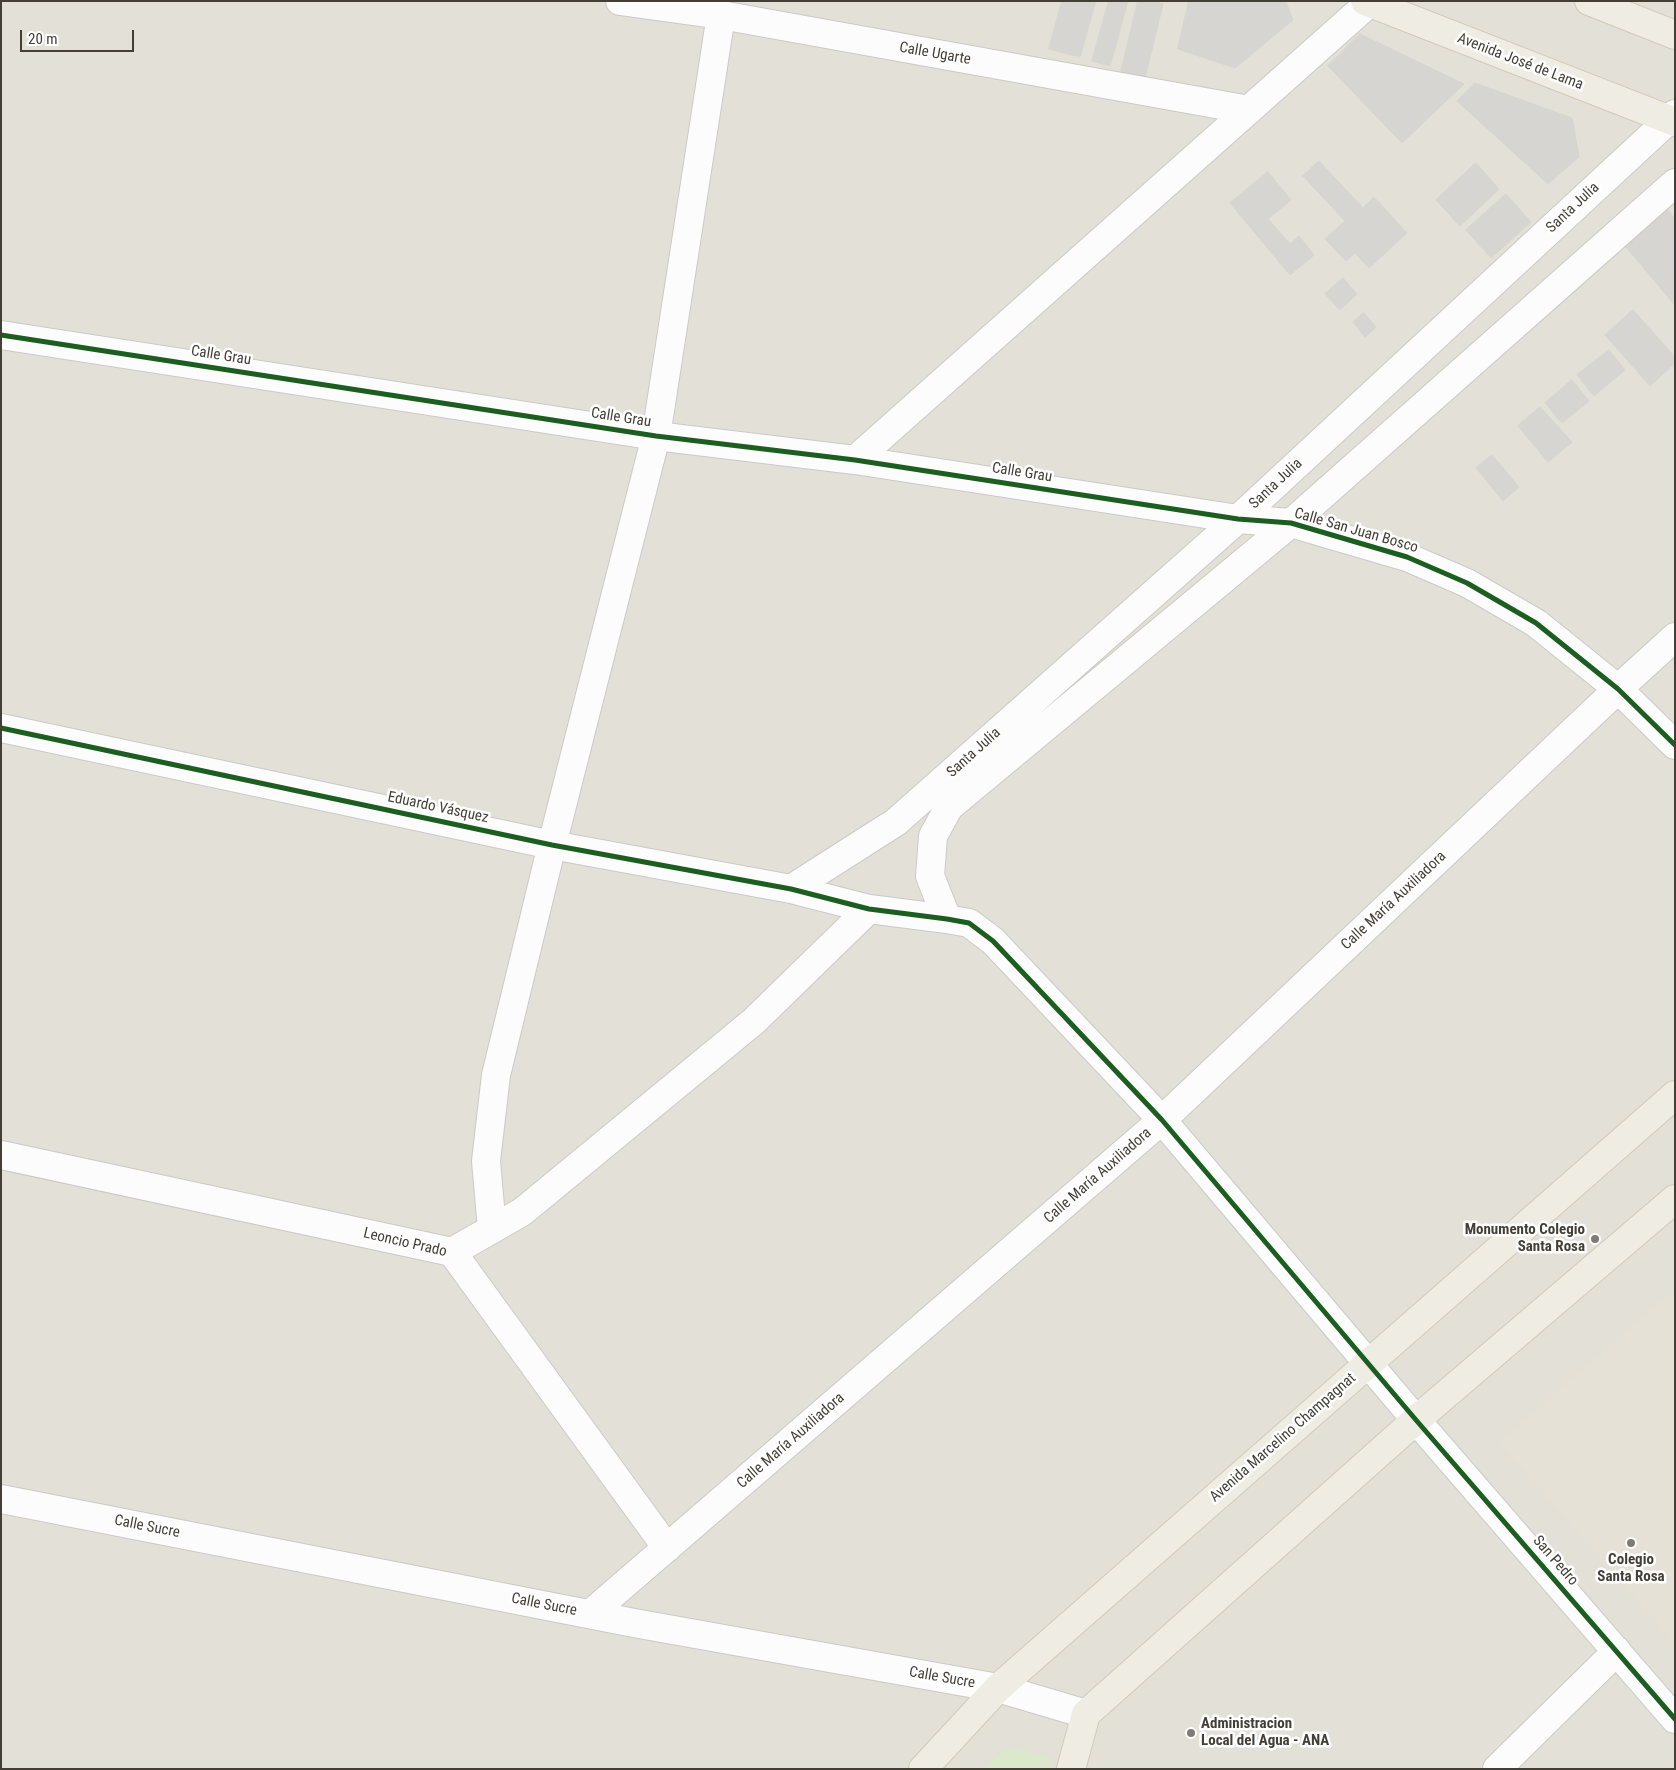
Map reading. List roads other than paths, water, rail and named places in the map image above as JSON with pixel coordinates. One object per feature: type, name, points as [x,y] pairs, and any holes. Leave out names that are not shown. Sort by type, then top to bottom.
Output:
[{"type":"main road","points":[[1589,1],[1675,35]]},
{"type":"main road","name":"Avenida José de Lama","points":[[1367,2],[1673,119]]},
{"type":"main road","name":"Avenida Marcelino Champagnat","points":[[923,1769],[998,1688],[1675,1096]]},
{"type":"main road","points":[[1071,1769],[1086,1714],[1416,1420],[1675,1199]]},
{"type":"street","name":"Calle Ugarte","points":[[620,1],[721,15],[1249,110]]},
{"type":"street","points":[[855,460],[1249,110],[1367,2]]},
{"type":"street","points":[[492,1229],[486,1161],[496,1075],[552,845],[656,436],[721,15]]},
{"type":"street","name":"Santa Julia","points":[[791,889],[896,822],[1238,519],[1673,119]]},
{"type":"street","name":"Santa Julia","points":[[947,919],[930,876],[933,836],[949,808],[1291,523],[1675,183]]},
{"type":"street","name":"Calle Grau","points":[[1,335],[656,436],[855,460],[1238,519]]},
{"type":"street","name":"Calle San Juan Bosco","points":[[1238,519],[1291,523],[1408,557],[1468,583],[1536,623],[1618,689],[1675,745]]},
{"type":"street","name":"Calle María Auxiliadora","points":[[590,1614],[1162,1120],[1675,637]]},
{"type":"street","name":"Eduardo Vásquez","points":[[1,728],[552,845],[791,889],[870,910],[969,923],[993,941],[1162,1120]]},
{"type":"street","points":[[452,1252],[522,1212],[754,1022],[870,910]]},
{"type":"street","name":"San Pedro","points":[[1162,1120],[1369,1362],[1416,1420],[1675,1719]]},
{"type":"street","name":"Leoncio Prado","points":[[1,1155],[452,1252],[667,1548]]},
{"type":"street","name":"Calle Sucre","points":[[1,1499],[590,1614],[998,1688],[1086,1714]]},
{"type":"street","points":[[1497,1769],[1617,1651]]},
{"type":"place","name":"Monumento Colegio Santa Rosa","points":[[1595,1239]]},
{"type":"place","name":"Colegio Santa Rosa","points":[[1631,1543]]},
{"type":"place","name":"Administracion Local del Agua - ANA","points":[[1191,1733]]}]
